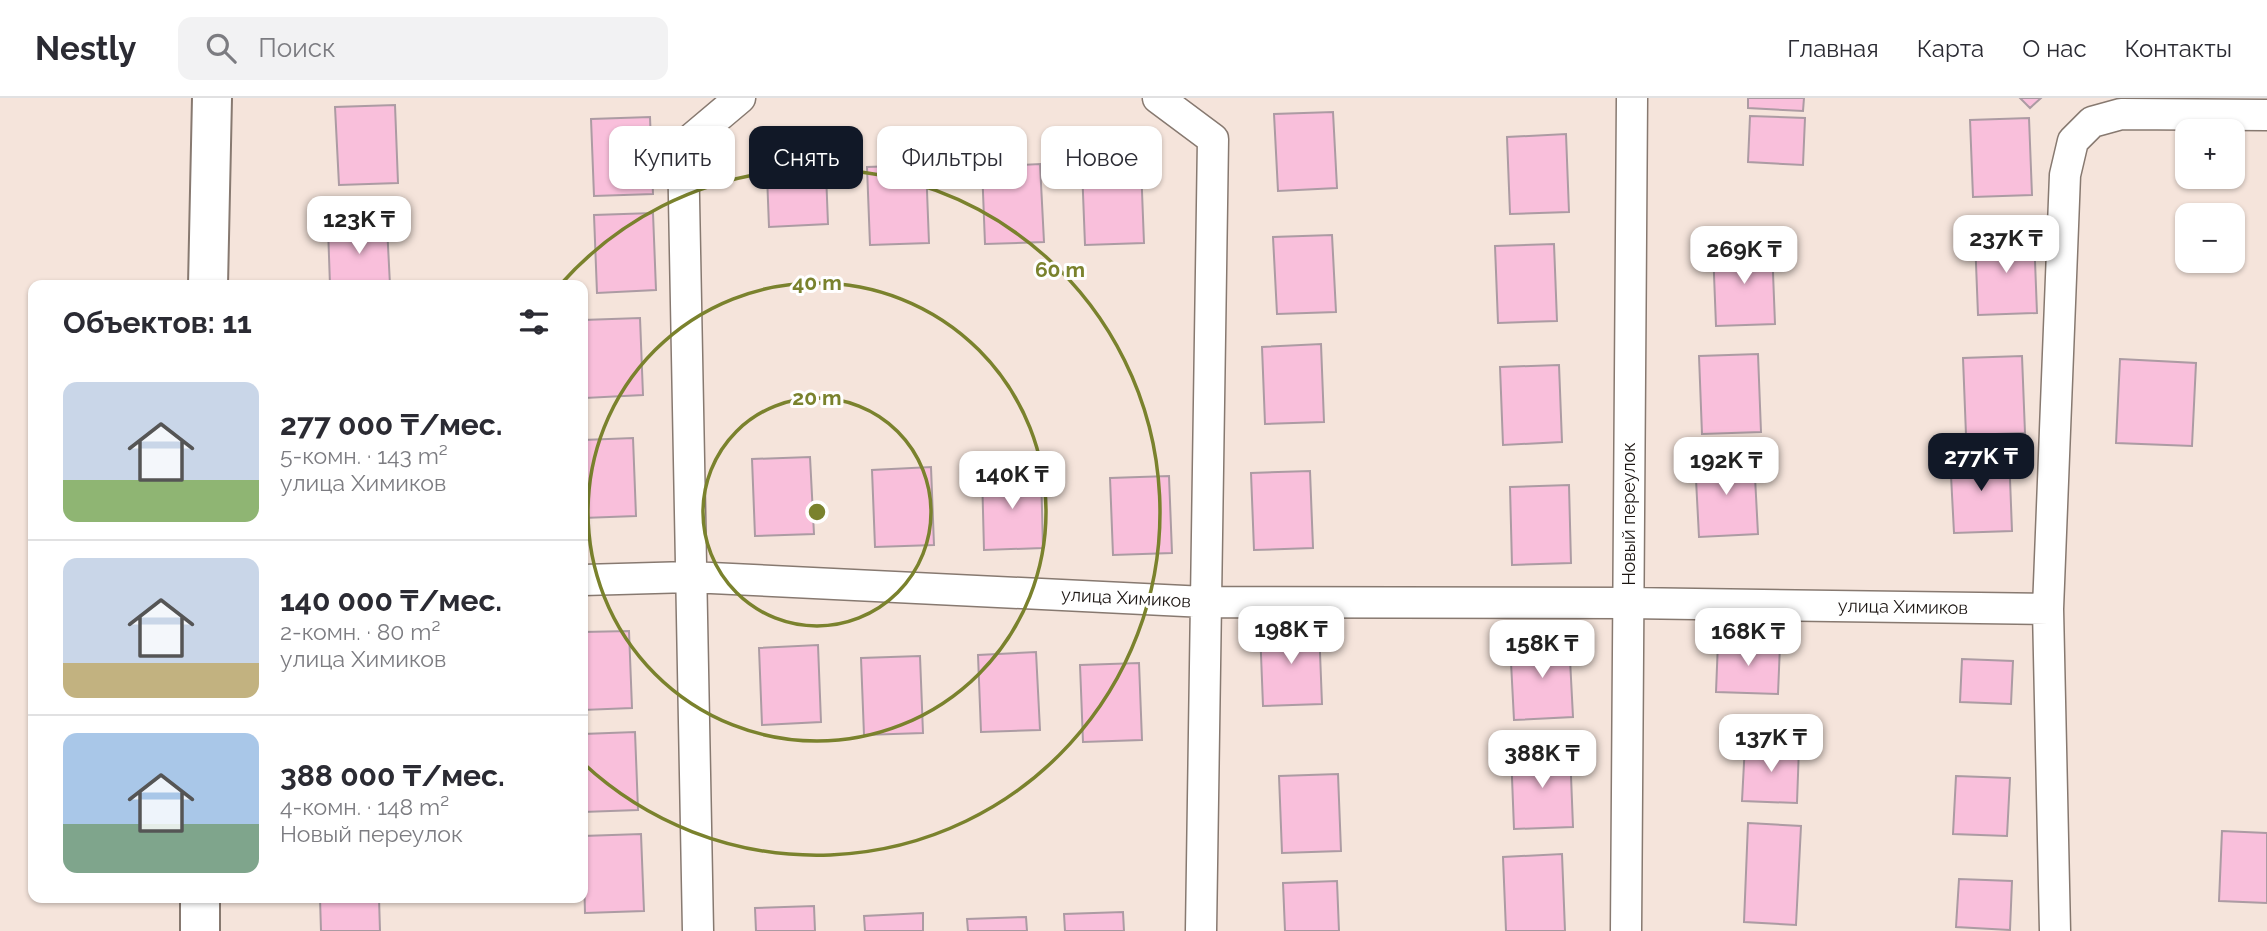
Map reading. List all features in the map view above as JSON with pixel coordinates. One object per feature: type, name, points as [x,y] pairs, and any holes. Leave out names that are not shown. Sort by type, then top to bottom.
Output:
[{"type":"street","points":[[208,280],[212,98]]},
{"type":"street","points":[[698,931],[682,146],[740,98]]},
{"type":"street","points":[[1158,98],[1213,139],[1201,931]]},
{"type":"street","name":"Новый переулок","points":[[1626,931],[1632,98]]},
{"type":"street","points":[[2055,931],[2048,609],[2065,175],[2073,141],[2092,122],[2121,114],[2267,115]]},
{"type":"street","name":"улица Химиков","points":[[588,580],[690,577],[1205,602],[1628,603],[2048,609]]},
{"type":"street","points":[[200,931],[201,903]]},
{"type":"building","points":[[1748,98],[1804,98],[1803,111],[1748,108]]},
{"type":"building","points":[[2020,98],[2041,98],[2030,108]]},
{"type":"building","points":[[395,105],[398,183],[339,185],[335,107]]},
{"type":"building","points":[[1333,112],[1337,188],[1278,191],[1274,114]]},
{"type":"building","points":[[1750,116],[1805,118],[1803,165],[1748,162]]},
{"type":"building","points":[[650,117],[650,126],[609,126],[609,189],[653,189],[653,194],[594,196],[591,119]]},
{"type":"building","points":[[2029,118],[2032,195],[1973,197],[1970,120]]},
{"type":"building","points":[[1566,134],[1569,212],[1510,214],[1507,137]]},
{"type":"building","points":[[1040,164],[1044,242],[985,244],[983,189],[1027,189],[1027,165]]},
{"type":"building","points":[[867,167],[877,167],[877,189],[927,189],[929,243],[870,245]]},
{"type":"building","points":[[768,189],[827,189],[828,224],[769,227]]},
{"type":"building","points":[[1083,189],[1142,189],[1144,243],[1085,245]]},
{"type":"building","points":[[653,213],[656,290],[597,293],[594,215]]},
{"type":"building","points":[[387,226],[390,280],[330,280],[328,228]]},
{"type":"building","points":[[1332,235],[1336,312],[1277,314],[1273,237]]},
{"type":"building","points":[[2034,235],[2037,313],[1978,315],[1975,238]]},
{"type":"building","points":[[1554,244],[1557,321],[1498,323],[1495,246]]},
{"type":"building","points":[[1772,247],[1775,324],[1716,326],[1713,249]]},
{"type":"building","points":[[640,318],[643,395],[588,398],[588,320]]},
{"type":"building","points":[[1321,344],[1324,422],[1265,424],[1262,347]]},
{"type":"building","points":[[1758,354],[1761,432],[1702,434],[1699,356]]},
{"type":"building","points":[[2022,356],[2025,433],[1966,435],[1963,358]]},
{"type":"building","points":[[2120,359],[2196,363],[2192,446],[2116,443]]},
{"type":"building","points":[[1559,365],[1562,442],[1503,445],[1500,367]]},
{"type":"building","points":[[633,438],[636,516],[588,518],[588,440]]},
{"type":"building","points":[[2009,453],[2012,531],[1954,533],[1950,456]]},
{"type":"building","points":[[810,457],[814,534],[755,536],[752,459]]},
{"type":"building","points":[[1754,458],[1758,534],[1699,537],[1695,460]]},
{"type":"building","points":[[931,467],[934,545],[875,547],[872,470]]},
{"type":"building","points":[[1041,471],[1043,548],[984,550],[982,473]]},
{"type":"building","points":[[1310,471],[1313,548],[1254,550],[1251,473]]},
{"type":"building","points":[[1169,476],[1172,553],[1113,555],[1110,478]]},
{"type":"building","points":[[1569,485],[1571,563],[1512,565],[1510,487]]},
{"type":"building","points":[[1319,627],[1322,704],[1263,706],[1260,629]]},
{"type":"building","points":[[629,631],[632,708],[588,710],[588,632]]},
{"type":"building","points":[[1569,640],[1573,717],[1514,720],[1510,643]]},
{"type":"building","points":[[1718,642],[1780,645],[1778,694],[1716,692]]},
{"type":"building","points":[[818,645],[821,722],[762,725],[759,648]]},
{"type":"building","points":[[1036,652],[1040,730],[981,732],[978,655]]},
{"type":"building","points":[[920,656],[923,733],[864,735],[861,658]]},
{"type":"building","points":[[1962,659],[2013,661],[2011,704],[1960,702]]},
{"type":"building","points":[[1139,663],[1142,740],[1083,742],[1080,665]]},
{"type":"building","points":[[635,732],[638,810],[588,812],[588,734]]},
{"type":"building","points":[[1745,744],[1799,747],[1797,803],[1742,801]]},
{"type":"building","points":[[1570,750],[1573,827],[1514,829],[1511,752]]},
{"type":"building","points":[[1338,774],[1341,851],[1282,853],[1279,776]]},
{"type":"building","points":[[1956,776],[2010,778],[2007,836],[1953,834]]},
{"type":"building","points":[[1748,823],[1801,826],[1796,925],[1744,922]]},
{"type":"building","points":[[2222,831],[2267,833],[2267,903],[2219,901]]},
{"type":"building","points":[[641,834],[644,911],[585,913],[585,903],[588,903],[588,836]]},
{"type":"building","points":[[1562,854],[1565,931],[1506,931],[1503,857]]},
{"type":"building","points":[[1959,879],[2012,881],[2010,930],[1956,927]]},
{"type":"building","points":[[1337,881],[1339,931],[1285,931],[1283,883]]},
{"type":"building","points":[[320,903],[379,903],[380,931],[321,931]]},
{"type":"building","points":[[814,906],[815,931],[756,931],[755,908]]},
{"type":"building","points":[[1123,912],[1124,931],[1065,931],[1064,914]]},
{"type":"building","points":[[923,913],[923,931],[865,931],[864,916]]},
{"type":"building","points":[[1026,917],[1027,931],[968,931],[967,919]]}]
